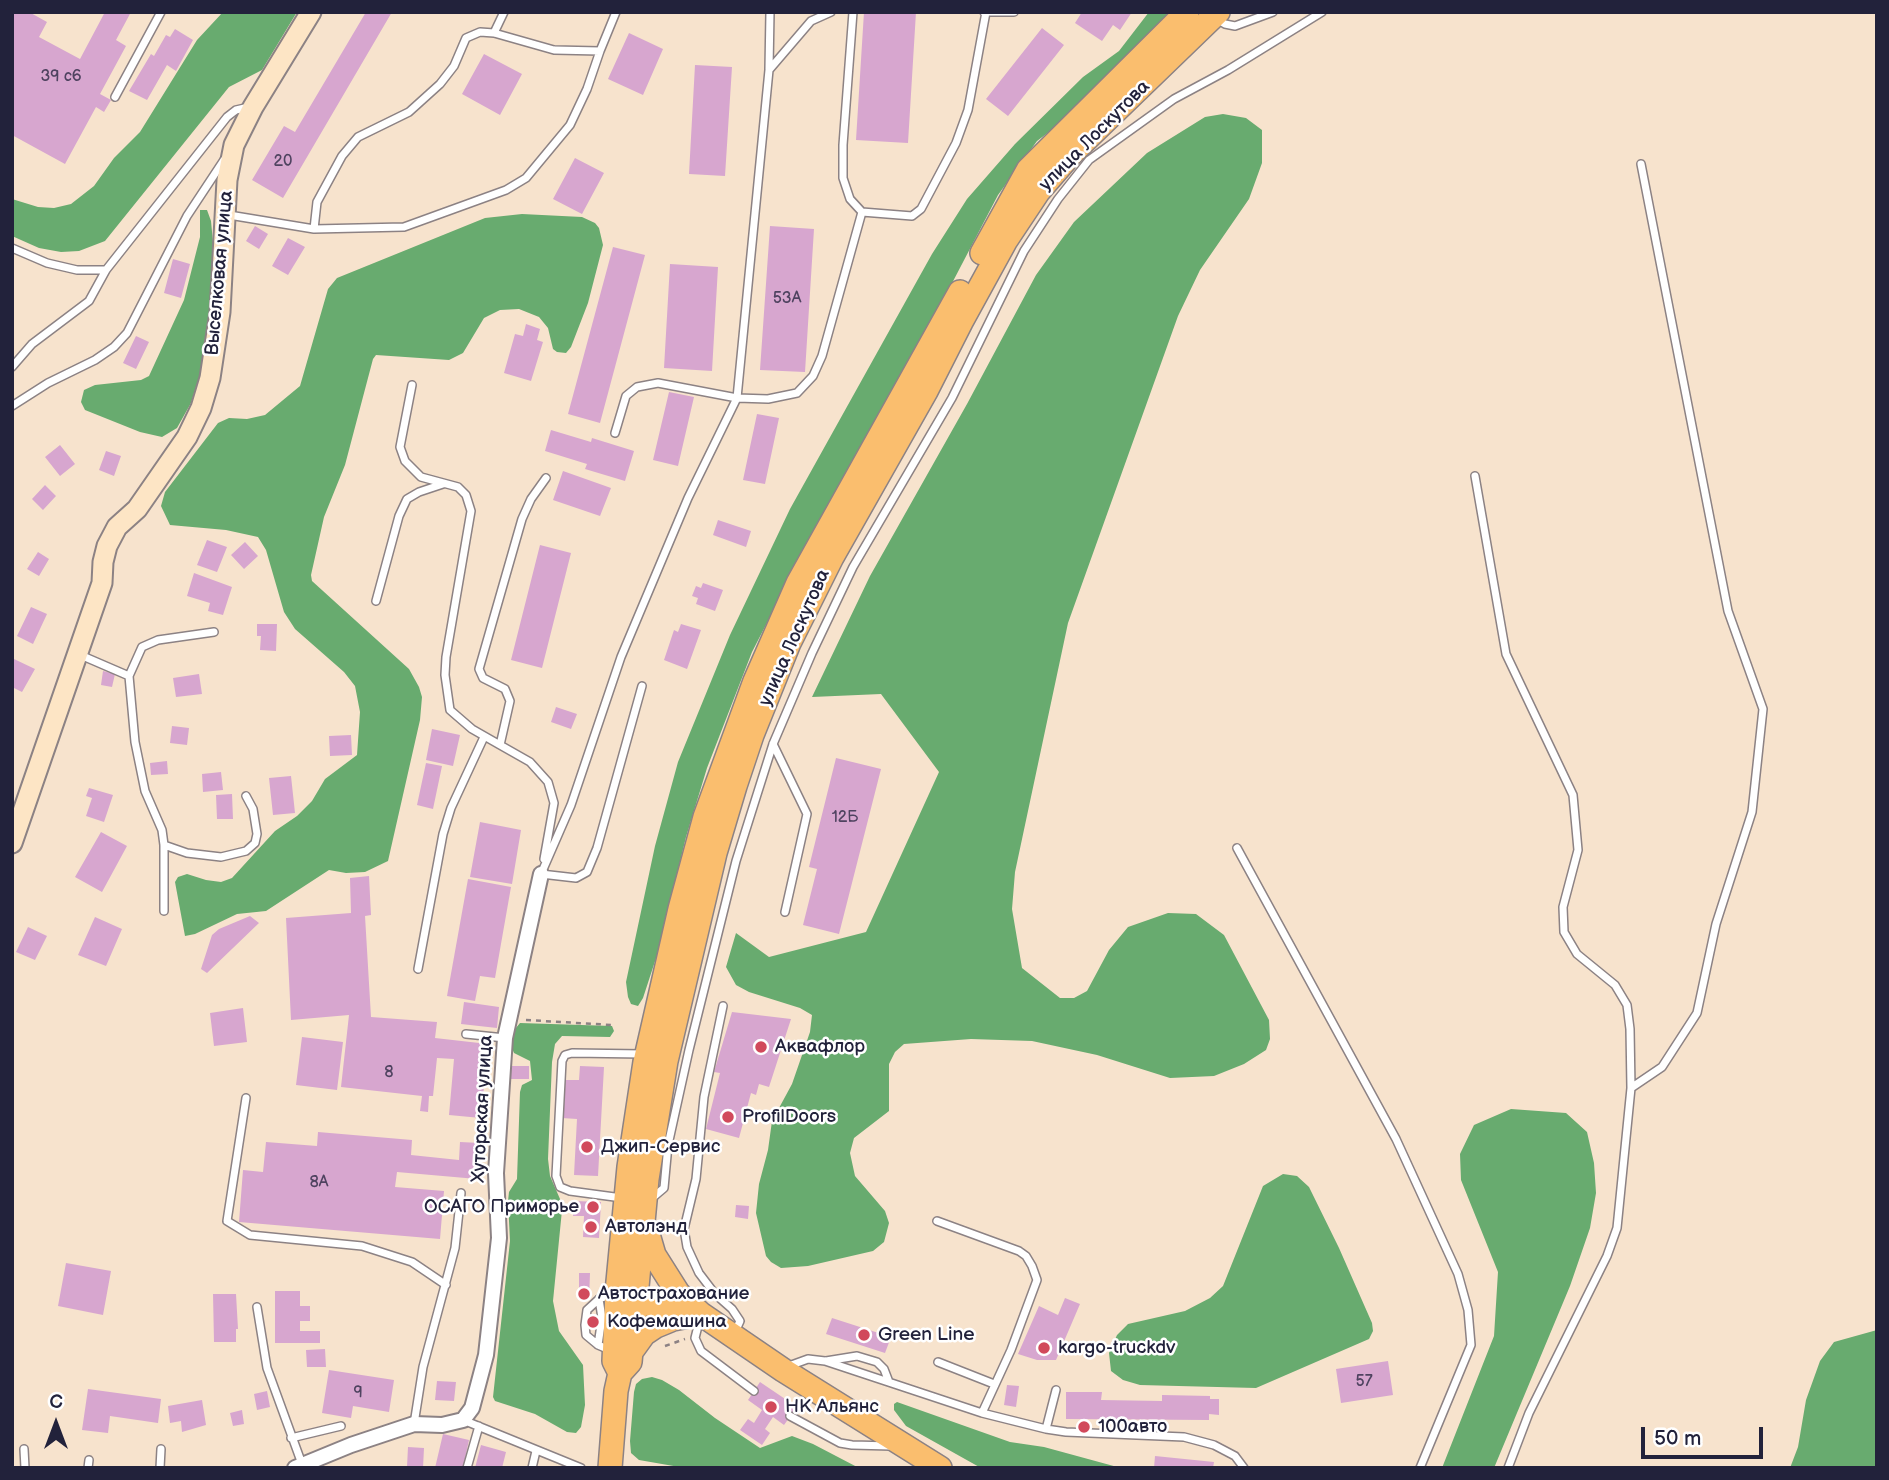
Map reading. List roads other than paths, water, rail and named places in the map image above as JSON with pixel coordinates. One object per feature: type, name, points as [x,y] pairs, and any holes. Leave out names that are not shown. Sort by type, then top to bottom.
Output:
[{"type":"main road","name":"улица Лоскутова","points":[[638,1206],[629,1167],[647,1054],[680,909],[705,817],[755,681],[798,583],[1028,170],[1187,12]]},
{"type":"main road","name":"улица Лоскутова","points":[[610,1468],[617,1299],[666,1061],[716,853],[752,735],[789,643],[832,557],[926,391],[1006,240],[1038,192],[1070,155],[1216,14]]},
{"type":"main road","points":[[638,1206],[654,1255],[678,1293],[701,1314],[783,1370],[940,1468]]},
{"type":"main road","points":[[617,1299],[701,1314]]},
{"type":"main road","points":[[616,1363],[644,1334],[656,1326],[673,1319],[701,1314]]},
{"type":"street","name":"Выселковая улица","points":[[13,832],[102,583],[107,546],[117,527],[137,509],[187,437],[201,408],[210,378],[220,312],[227,180],[234,145],[253,107],[311,12]]},
{"type":"street","name":"Хуторская улица","points":[[463,1420],[472,1408],[480,1382],[499,1238],[496,1173],[505,1038],[541,874]]},
{"type":"street","points":[[298,1466],[414,1424],[442,1425],[463,1420]]},
{"type":"lane","points":[[115,97],[161,12]]},
{"type":"lane","points":[[494,33],[504,12]]},
{"type":"lane","points":[[225,215],[314,229],[404,227],[506,190],[526,178],[570,125],[587,89],[616,12]]},
{"type":"lane","points":[[541,874],[571,804],[608,688],[688,498],[737,398],[769,70],[770,12]]},
{"type":"lane","points":[[769,70],[818,12]]},
{"type":"lane","points":[[811,20],[831,12]]},
{"type":"lane","points":[[853,12],[843,178],[850,199],[862,212],[912,216],[921,209],[956,143],[968,110],[985,12],[1014,12]]},
{"type":"lane","points":[[1216,14],[1225,24],[1235,26],[1273,12]]},
{"type":"lane","points":[[647,1054],[565,1055],[562,1060],[556,1176],[560,1187],[638,1206],[652,1199],[664,1188],[668,1145],[689,1050],[736,861],[773,744],[853,567],[952,398],[1024,251],[1058,199],[1089,160],[1134,125],[1174,99],[1228,70],[1322,12]]},
{"type":"lane","points":[[314,229],[317,202],[342,156],[358,137],[409,112],[440,84],[454,66],[466,38],[480,32],[494,33],[554,50],[600,51]]},
{"type":"lane","points":[[12,367],[32,344],[89,301],[106,270],[227,117],[236,110],[253,107]]},
{"type":"lane","points":[[12,406],[48,383],[95,360],[114,347],[127,333],[187,216],[234,145]]},
{"type":"lane","points":[[1631,1088],[1662,1067],[1697,1013],[1716,924],[1752,812],[1763,709],[1728,611],[1641,164]]},
{"type":"lane","points":[[615,433],[626,396],[637,387],[658,383],[737,398],[768,399],[797,393],[813,376],[822,356],[862,212]]},
{"type":"lane","points":[[12,248],[47,263],[77,270],[106,270]]},
{"type":"lane","points":[[412,385],[400,447],[405,461],[421,477],[458,487],[466,495],[471,511],[446,657],[450,710],[457,719],[537,769],[548,782],[554,803],[541,874]]},
{"type":"lane","points":[[1475,476],[1506,654],[1573,795],[1578,850],[1563,907],[1564,932],[1577,954],[1615,985],[1627,1005],[1630,1029],[1631,1088],[1617,1228],[1607,1256],[1529,1413],[1508,1468]]},
{"type":"lane","points":[[500,745],[509,701],[505,690],[483,678],[479,669],[522,519],[531,499],[546,478]]},
{"type":"lane","points":[[376,601],[398,516],[407,499],[444,484]]},
{"type":"lane","points":[[164,911],[162,830],[145,791],[135,743],[129,676],[142,647],[158,640],[215,632]]},
{"type":"lane","points":[[78,654],[129,676]]},
{"type":"lane","points":[[541,874],[576,878],[587,872],[597,848],[642,686]]},
{"type":"lane","points":[[418,969],[443,834],[451,808],[484,737]]},
{"type":"lane","points":[[773,744],[807,814],[785,912]]},
{"type":"lane","points":[[164,845],[187,853],[221,857],[246,851],[255,843],[257,834],[253,809],[246,796]]},
{"type":"lane","points":[[1237,848],[1396,1139],[1458,1273],[1468,1310],[1471,1345],[1420,1468]]},
{"type":"lane","points":[[723,1006],[704,1097],[696,1179],[684,1229],[687,1247],[699,1273],[740,1321],[733,1337]]},
{"type":"lane","points":[[466,1034],[505,1038]]},
{"type":"lane","points":[[246,1098],[227,1221],[250,1236],[362,1246],[412,1262],[446,1286]]},
{"type":"lane","points":[[414,1424],[423,1367],[455,1248],[461,1193]]},
{"type":"lane","points":[[937,1221],[1020,1251],[1027,1256],[1037,1280],[1011,1350],[982,1413]]},
{"type":"lane","points":[[616,1363],[586,1335],[585,1325],[587,1310],[617,1299]]},
{"type":"lane","points":[[616,1363],[602,1318],[617,1299]]},
{"type":"lane","points":[[257,1307],[267,1368],[277,1391],[298,1466]]},
{"type":"lane","points":[[701,1314],[695,1338],[701,1351],[754,1391]]},
{"type":"lane","points":[[825,1361],[856,1356],[877,1362],[884,1369],[889,1382]]},
{"type":"lane","points":[[783,1370],[808,1359],[825,1361],[982,1413],[1046,1429],[1184,1437],[1235,1456],[1244,1468]]},
{"type":"lane","points":[[938,1363],[994,1384]]},
{"type":"lane","points":[[1046,1429],[1056,1390]]},
{"type":"lane","points":[[790,1416],[840,1443],[852,1446],[903,1446]]},
{"type":"lane","points":[[463,1420],[581,1468]]},
{"type":"lane","points":[[291,1438],[341,1426]]},
{"type":"lane","points":[[467,1468],[479,1426]]},
{"type":"lane","points":[[24,1449],[25,1468]]},
{"type":"lane","points":[[160,1468],[161,1449]]},
{"type":"lane","points":[[532,1468],[536,1451]]},
{"type":"place","name":"Аквафлор","points":[[761,1047]]},
{"type":"place","name":"ProfilDoors","points":[[728,1117]]},
{"type":"place","name":"Джип-Сервис","points":[[587,1147]]},
{"type":"place","name":"ОСАГО Приморье","points":[[593,1207]]},
{"type":"place","name":"Автолэнд","points":[[591,1227]]},
{"type":"place","name":"Автострахование","points":[[584,1294]]},
{"type":"place","name":"Кофемашина","points":[[593,1322]]},
{"type":"place","name":"Green Line","points":[[864,1335]]},
{"type":"place","name":"kargo-truckdv","points":[[1044,1348]]},
{"type":"place","name":"НК Альянс","points":[[771,1407]]},
{"type":"place","name":"100авто","points":[[1084,1427]]}]
